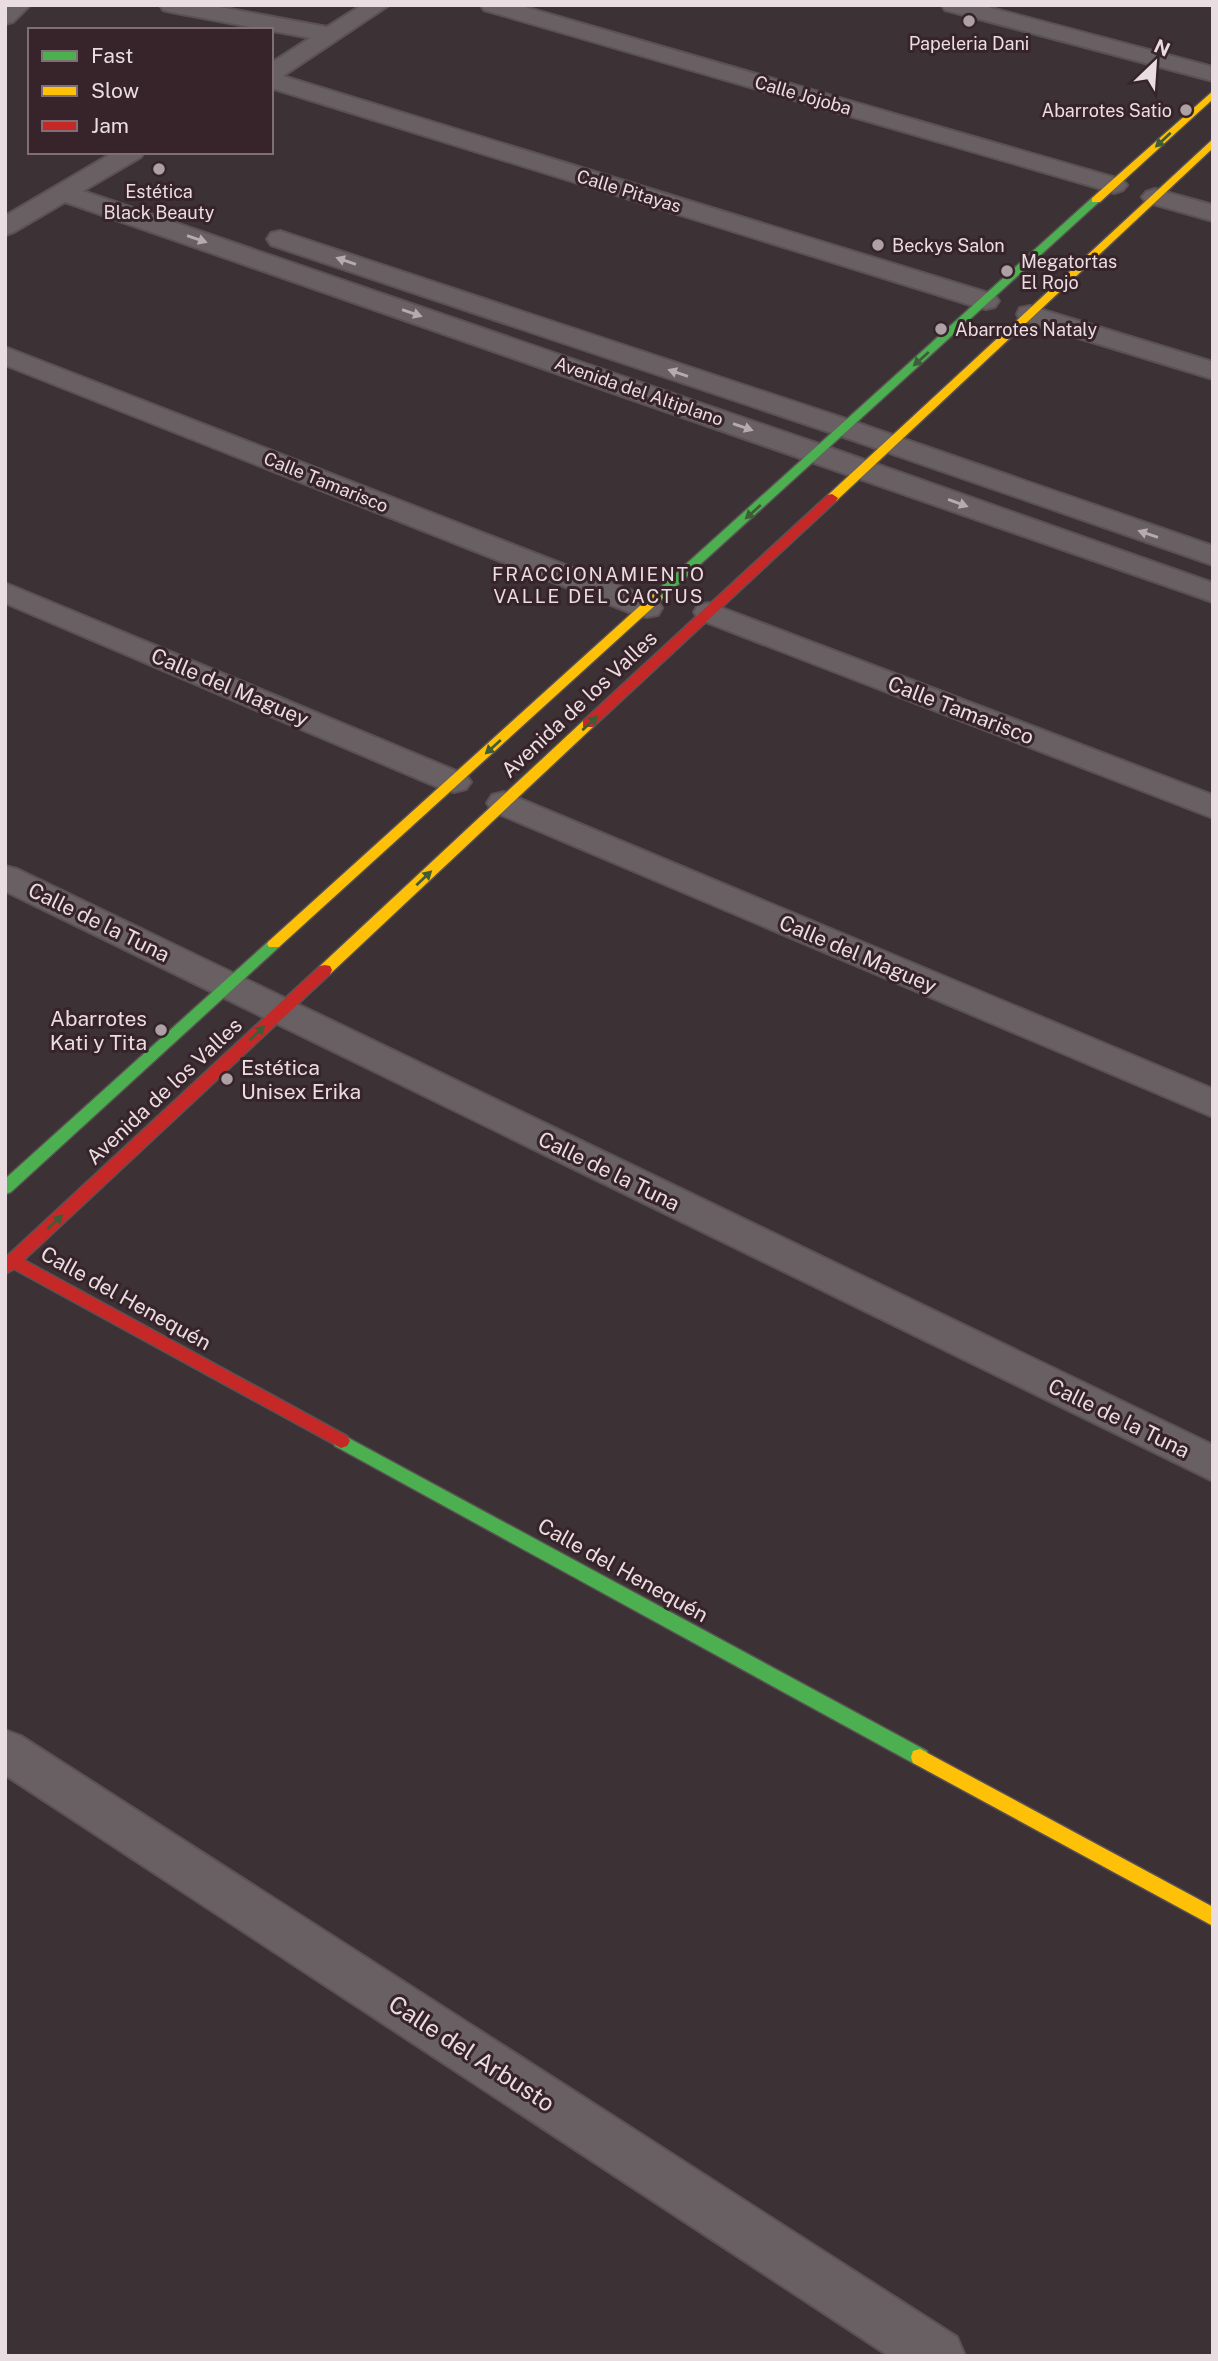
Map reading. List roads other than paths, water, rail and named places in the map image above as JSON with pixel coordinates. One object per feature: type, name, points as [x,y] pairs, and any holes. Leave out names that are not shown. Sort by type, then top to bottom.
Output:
[{"type":"street","points":[[5,17],[19,5]]},
{"type":"street","points":[[171,5],[331,35]]},
{"type":"street","points":[[273,72],[379,5]]},
{"type":"street","name":"Calle Jojoba","points":[[492,5],[1114,185]]},
{"type":"street","points":[[953,5],[1213,74]]},
{"type":"street","name":"Calle Pitayas","points":[[273,81],[986,301]]},
{"type":"street","name":"Avenida de los Valles","points":[[5,1188],[1213,94]]},
{"type":"street","name":"Avenida de los Valles","points":[[9,1264],[1213,142]]},
{"type":"street","points":[[9,221],[128,154]]},
{"type":"street","points":[[90,176],[170,202]]},
{"type":"street","name":"Avenida del Altiplano","points":[[63,193],[818,453],[1213,593]]},
{"type":"street","points":[[1155,197],[1213,214]]},
{"type":"street","name":"Avenida del Altiplano","points":[[249,229],[845,428],[1213,556]]},
{"type":"street","points":[[1030,314],[1213,371]]},
{"type":"street","name":"Calle Tamarisco","points":[[5,355],[647,608]]},
{"type":"street","name":"Calle del Maguey","points":[[5,592],[454,782]]},
{"type":"street","name":"Calle Tamarisco","points":[[709,612],[1213,807]]},
{"type":"street","name":"Calle del Maguey","points":[[504,803],[1213,1104]]},
{"type":"street","name":"Calle de la Tuna","points":[[5,877],[1213,1464]]},
{"type":"street","name":"Calle del Henequén","points":[[9,1264],[1213,1917]]},
{"type":"street","name":"Calle del Arbusto","points":[[5,1750],[938,2356]]},
{"type":"place","name":"Papeleria Dani","points":[[969,21]]},
{"type":"place","name":"Abarrotes Satio","points":[[1186,110]]},
{"type":"place","name":"Estética Black Beauty","points":[[159,169]]},
{"type":"place","name":"Beckys Salon","points":[[878,245]]},
{"type":"place","name":"Megatortas El Rojo","points":[[1007,271]]},
{"type":"place","name":"Abarrotes Nataly","points":[[941,329]]},
{"type":"place","name":"Abarrotes Kati y Tita","points":[[161,1030]]},
{"type":"place","name":"Estética Unisex Erika","points":[[227,1079]]},
{"type":"district","name":"FRACCIONAMIENTO VALLE DEL CACTUS","points":[[599,585]]}]
